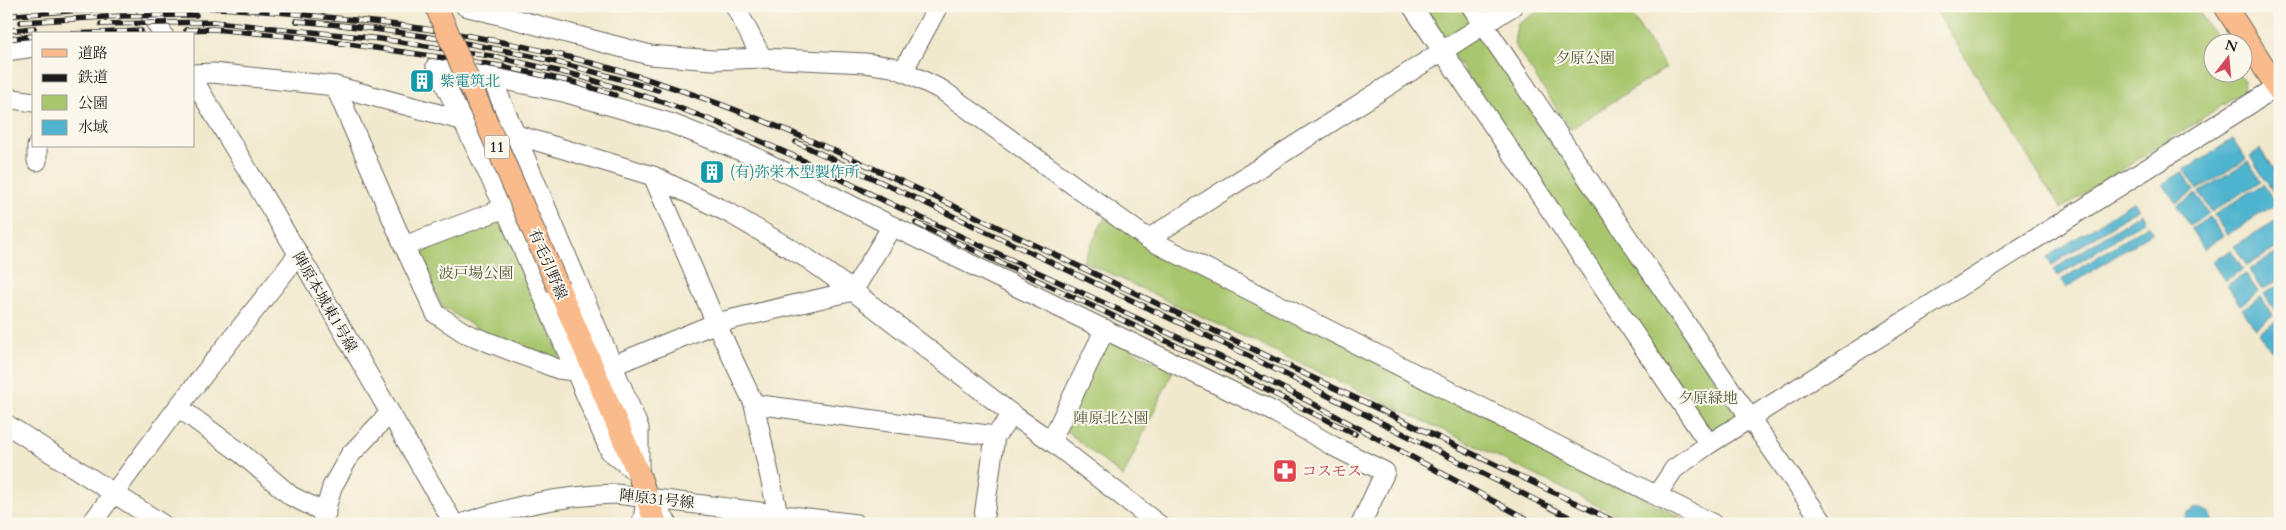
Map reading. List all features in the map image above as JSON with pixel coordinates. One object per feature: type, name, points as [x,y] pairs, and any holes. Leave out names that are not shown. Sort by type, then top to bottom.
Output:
[{"type":"main road","name":"有毛引野線","points":[[436,6],[639,475],[656,524]]},
{"type":"main road","points":[[2214,6],[2231,32]]},
{"type":"main road","points":[[2225,6],[2276,95]]},
{"type":"main road","points":[[2254,66],[2276,95]]},
{"type":"street","points":[[145,6],[162,32]]},
{"type":"street","points":[[465,6],[650,55],[713,60],[762,58],[865,63],[892,67],[903,71],[942,90],[1148,239],[1713,524]]},
{"type":"street","points":[[735,6],[762,58]]},
{"type":"street","points":[[903,71],[938,6]]},
{"type":"street","points":[[1412,6],[1709,444]]},
{"type":"street","points":[[1471,6],[1824,524]]},
{"type":"street","points":[[1148,239],[1513,6]]},
{"type":"street","points":[[6,51],[32,47]]},
{"type":"street","points":[[639,475],[610,451],[505,208],[436,66],[492,79],[563,92],[670,123],[751,155],[892,226],[1276,413],[1333,446],[1385,472],[1361,524]]},
{"type":"street","points":[[195,74],[222,74],[335,86],[517,135],[653,176],[731,214],[808,260],[853,291],[1158,524]]},
{"type":"street","points":[[492,79],[639,428],[639,475]]},
{"type":"street","name":"陣原本城東1号線","points":[[195,85],[201,106],[298,255],[454,524]]},
{"type":"street","points":[[335,86],[404,246],[436,314],[465,333],[558,369],[574,371]]},
{"type":"street","points":[[1656,496],[1674,469],[1709,444],[2276,95]]},
{"type":"street","points":[[6,98],[32,102]]},
{"type":"street","points":[[653,176],[716,323],[754,404],[779,518]]},
{"type":"street","points":[[404,246],[505,208]]},
{"type":"street","points":[[614,365],[716,323],[853,291],[892,226]]},
{"type":"street","points":[[91,524],[178,407],[298,255]]},
{"type":"street","points":[[1051,441],[1105,329]]},
{"type":"street","points":[[754,404],[995,436]]},
{"type":"street","points":[[178,407],[242,453],[291,496],[324,518],[332,487],[350,455],[389,414]]},
{"type":"street","points":[[983,524],[995,436],[1013,415]]},
{"type":"street","points":[[6,424],[162,524]]},
{"type":"street","name":"陣原31号線","points":[[461,524],[503,509],[542,500],[576,495],[616,494],[647,496],[779,518],[856,524]]},
{"type":"street","points":[[642,524],[647,496]]},
{"type":"street","points":[[647,496],[668,524]]},
{"type":"green space","name":"夕原緑地","points":[[1420,6],[1465,6],[1738,413],[1736,417],[1713,432],[1708,431]]},
{"type":"green space","name":"夕原公園","points":[[1546,6],[1626,6],[1666,68],[1570,129],[1514,44],[1517,25]]},
{"type":"green space","points":[[1933,6],[2195,6],[2212,32],[2204,32],[2204,82],[2244,82],[2243,92],[2061,209]]},
{"type":"green space","points":[[1105,217],[1693,524],[1635,524],[1468,442],[1083,261]]},
{"type":"green space","name":"波戸場公園","points":[[501,218],[560,355],[554,360],[486,334],[443,307],[416,258],[419,248]]},
{"type":"green space","name":"陣原北公園","points":[[1109,338],[1173,371],[1123,477],[1064,429]]},
{"type":"water","points":[[2233,139],[2246,159],[2197,190],[2184,170]]},
{"type":"water","points":[[2260,149],[2280,179],[2280,203],[2250,156]]},
{"type":"water","points":[[2248,161],[2261,181],[2212,212],[2199,192]]},
{"type":"water","points":[[2182,172],[2194,191],[2176,203],[2163,184]]},
{"type":"water","points":[[2263,184],[2276,204],[2227,235],[2214,215]]},
{"type":"water","points":[[2196,194],[2209,213],[2190,226],[2177,206]]},
{"type":"water","points":[[2134,201],[2139,208],[2052,265],[2047,257]]},
{"type":"water","points":[[2141,213],[2145,220],[2058,276],[2054,269]]},
{"type":"water","points":[[2210,217],[2223,236],[2204,249],[2191,229]]},
{"type":"water","points":[[2280,218],[2280,246],[2247,266],[2234,246]]},
{"type":"water","points":[[2148,225],[2153,232],[2066,288],[2061,280]]},
{"type":"water","points":[[2231,250],[2243,269],[2225,281],[2212,262]]},
{"type":"water","points":[[2280,251],[2280,279],[2262,290],[2249,270]]},
{"type":"water","points":[[2246,274],[2258,292],[2240,305],[2227,285]]},
{"type":"water","points":[[2280,284],[2280,312],[2277,314],[2264,294]]},
{"type":"water","points":[[2261,297],[2273,316],[2255,328],[2242,309]]},
{"type":"water","points":[[2277,320],[2280,324],[2280,345],[2271,351],[2259,332]]},
{"type":"water","points":[[2197,508],[2208,513],[2212,517],[2214,524],[2182,524],[2187,513]]},
{"type":"railway","points":[[6,16],[92,9],[167,7],[234,9],[302,15],[454,33],[549,52],[644,78],[770,124],[893,177],[1620,524]]},
{"type":"railway","points":[[21,22],[122,16],[196,15]]},
{"type":"railway","points":[[296,21],[396,32],[517,53],[658,90]]},
{"type":"railway","points":[[101,24],[214,22],[381,39],[497,57],[579,76],[666,103],[721,124],[796,157],[887,202],[1233,363],[1308,401],[1536,524]]},
{"type":"railway","points":[[6,31],[34,28]]},
{"type":"railway","points":[[186,30],[213,29],[299,37],[501,66],[577,83],[615,95]]},
{"type":"railway","points":[[118,32],[141,31]]},
{"type":"railway","points":[[6,39],[32,36]]},
{"type":"railway","points":[[796,142],[1235,349],[1583,524]]},
{"type":"railway","points":[[916,223],[1194,354],[1355,434]]},
{"type":"place","name":"紫電筑北","points":[[422,81]]},
{"type":"place","name":"(有)弥栄木型製作所","points":[[712,172]]},
{"type":"place","name":"コスモス","points":[[1285,471]]}]
